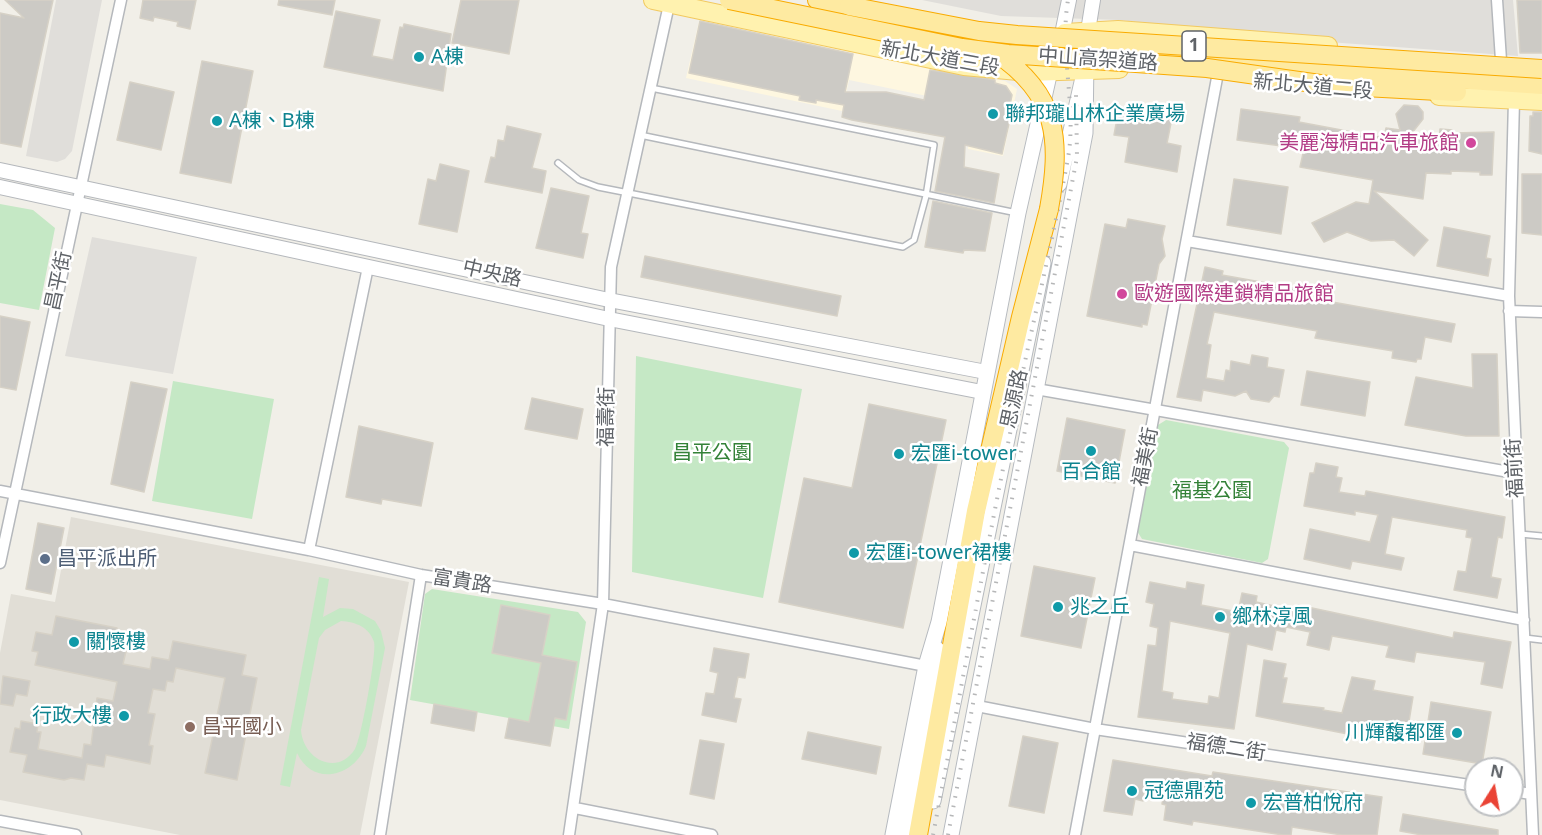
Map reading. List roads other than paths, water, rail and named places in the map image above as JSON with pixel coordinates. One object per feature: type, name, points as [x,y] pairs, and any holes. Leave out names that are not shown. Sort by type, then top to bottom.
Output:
[{"type":"highway","name":"中山高架道路","points":[[729,0],[962,48],[1008,54],[1187,66],[1327,85],[1542,96]]},
{"type":"highway","name":"中山高架道路","points":[[817,0],[854,3],[979,31],[1017,35],[1542,69]]},
{"type":"highway","points":[[854,3],[971,41],[1005,59],[1036,91],[1054,127],[1056,145],[1049,209],[1020,317],[976,511],[918,835]]},
{"type":"highway","points":[[1058,41],[1087,37],[1283,67],[1542,85]]},
{"type":"main road","name":"新北大道三段","points":[[771,0],[979,40],[1058,41]]},
{"type":"main road","name":"新北大道三段","points":[[664,1],[964,66],[1005,71],[1085,70]]},
{"type":"main road","name":"新北大道三段","points":[[854,3],[1058,41],[1085,70]]},
{"type":"main road","name":"新北大道二段","points":[[1087,37],[1118,30],[1542,63]]},
{"type":"main road","name":"思源路","points":[[951,835],[1085,133],[1087,37]]},
{"type":"main road","name":"思源路","points":[[893,835],[926,666],[939,622],[1018,213],[1058,41]]},
{"type":"main road","name":"新北大道二段","points":[[1085,70],[1130,69],[1345,91],[1542,102]]},
{"type":"main road","name":"思源路","points":[[926,835],[1072,121],[1085,70]]},
{"type":"main road","name":"思源路","points":[[905,835],[936,673],[939,622]]},
{"type":"street","name":"昌平街","points":[[0,563],[121,0]]},
{"type":"street","points":[[1058,41],[1068,0]]},
{"type":"street","points":[[1087,37],[1093,0]]},
{"type":"street","points":[[1497,0],[1501,60]]},
{"type":"street","name":"福壽街","points":[[569,835],[575,808],[603,604],[611,267],[650,88],[664,1]]},
{"type":"street","name":"福美街","points":[[1075,835],[1217,78]]},
{"type":"street","name":"福前街","points":[[1514,100],[1509,311],[1533,835]]},
{"type":"street","name":"中央路","points":[[0,170],[609,300],[986,372]]},
{"type":"street","name":"中央路","points":[[0,187],[609,319],[982,392]]},
{"type":"street","points":[[1187,241],[1509,296]]},
{"type":"street","points":[[309,550],[368,267]]},
{"type":"street","points":[[1509,311],[1542,312]]},
{"type":"street","points":[[1036,389],[1515,473]]},
{"type":"street","name":"富貴路","points":[[0,491],[309,550],[421,575],[603,604],[926,666]]},
{"type":"street","points":[[1130,545],[1524,620]]},
{"type":"street","points":[[380,835],[421,575]]},
{"type":"street","name":"福德二街","points":[[977,706],[1095,729],[1464,784]]},
{"type":"street","points":[[1524,793],[1531,794]]},
{"type":"street","points":[[575,808],[712,835]]},
{"type":"street","points":[[0,820],[76,835]]},
{"type":"lane","points":[[558,163],[579,180],[627,191],[903,248],[914,240],[926,196],[934,145],[650,88]]},
{"type":"lane","points":[[639,135],[926,196],[1018,213]]},
{"type":"lane","points":[[1520,534],[1542,536]]},
{"type":"lane","points":[[1525,638],[1542,640]]},
{"type":"railway","points":[[933,835],[986,553],[1068,158],[1071,119],[1065,40],[1068,0]]},
{"type":"railway","points":[[948,835],[1077,157],[1076,94]]},
{"type":"place","name":"A棟","points":[[419,57]]},
{"type":"place","name":"聯邦瓏山林企業廣場","points":[[993,114]]},
{"type":"place","name":"A棟、B棟","points":[[217,121]]},
{"type":"place","name":"美麗海精品汽車旅館","points":[[1471,143]]},
{"type":"place","name":"歐遊國際連鎖精品旅館","points":[[1122,294]]},
{"type":"place","name":"百合館","points":[[1091,451]]},
{"type":"place","name":"宏匯i-tower","points":[[899,454]]},
{"type":"place","name":"宏匯i-tower裙樓","points":[[854,553]]},
{"type":"place","name":"昌平派出所","points":[[45,559]]},
{"type":"place","name":"兆之丘","points":[[1058,607]]},
{"type":"place","name":"鄉林淳風","points":[[1220,617]]},
{"type":"place","name":"關懷樓","points":[[74,642]]},
{"type":"place","name":"行政大樓","points":[[124,716]]},
{"type":"place","name":"昌平國小","points":[[190,727]]},
{"type":"place","name":"川輝馥都匯","points":[[1457,733]]},
{"type":"place","name":"冠德鼎苑","points":[[1132,791]]},
{"type":"place","name":"宏普柏悅府","points":[[1251,803]]},
{"type":"park label","name":"昌平公園","points":[[712,453]]},
{"type":"park label","name":"福基公園","points":[[1212,491]]}]
